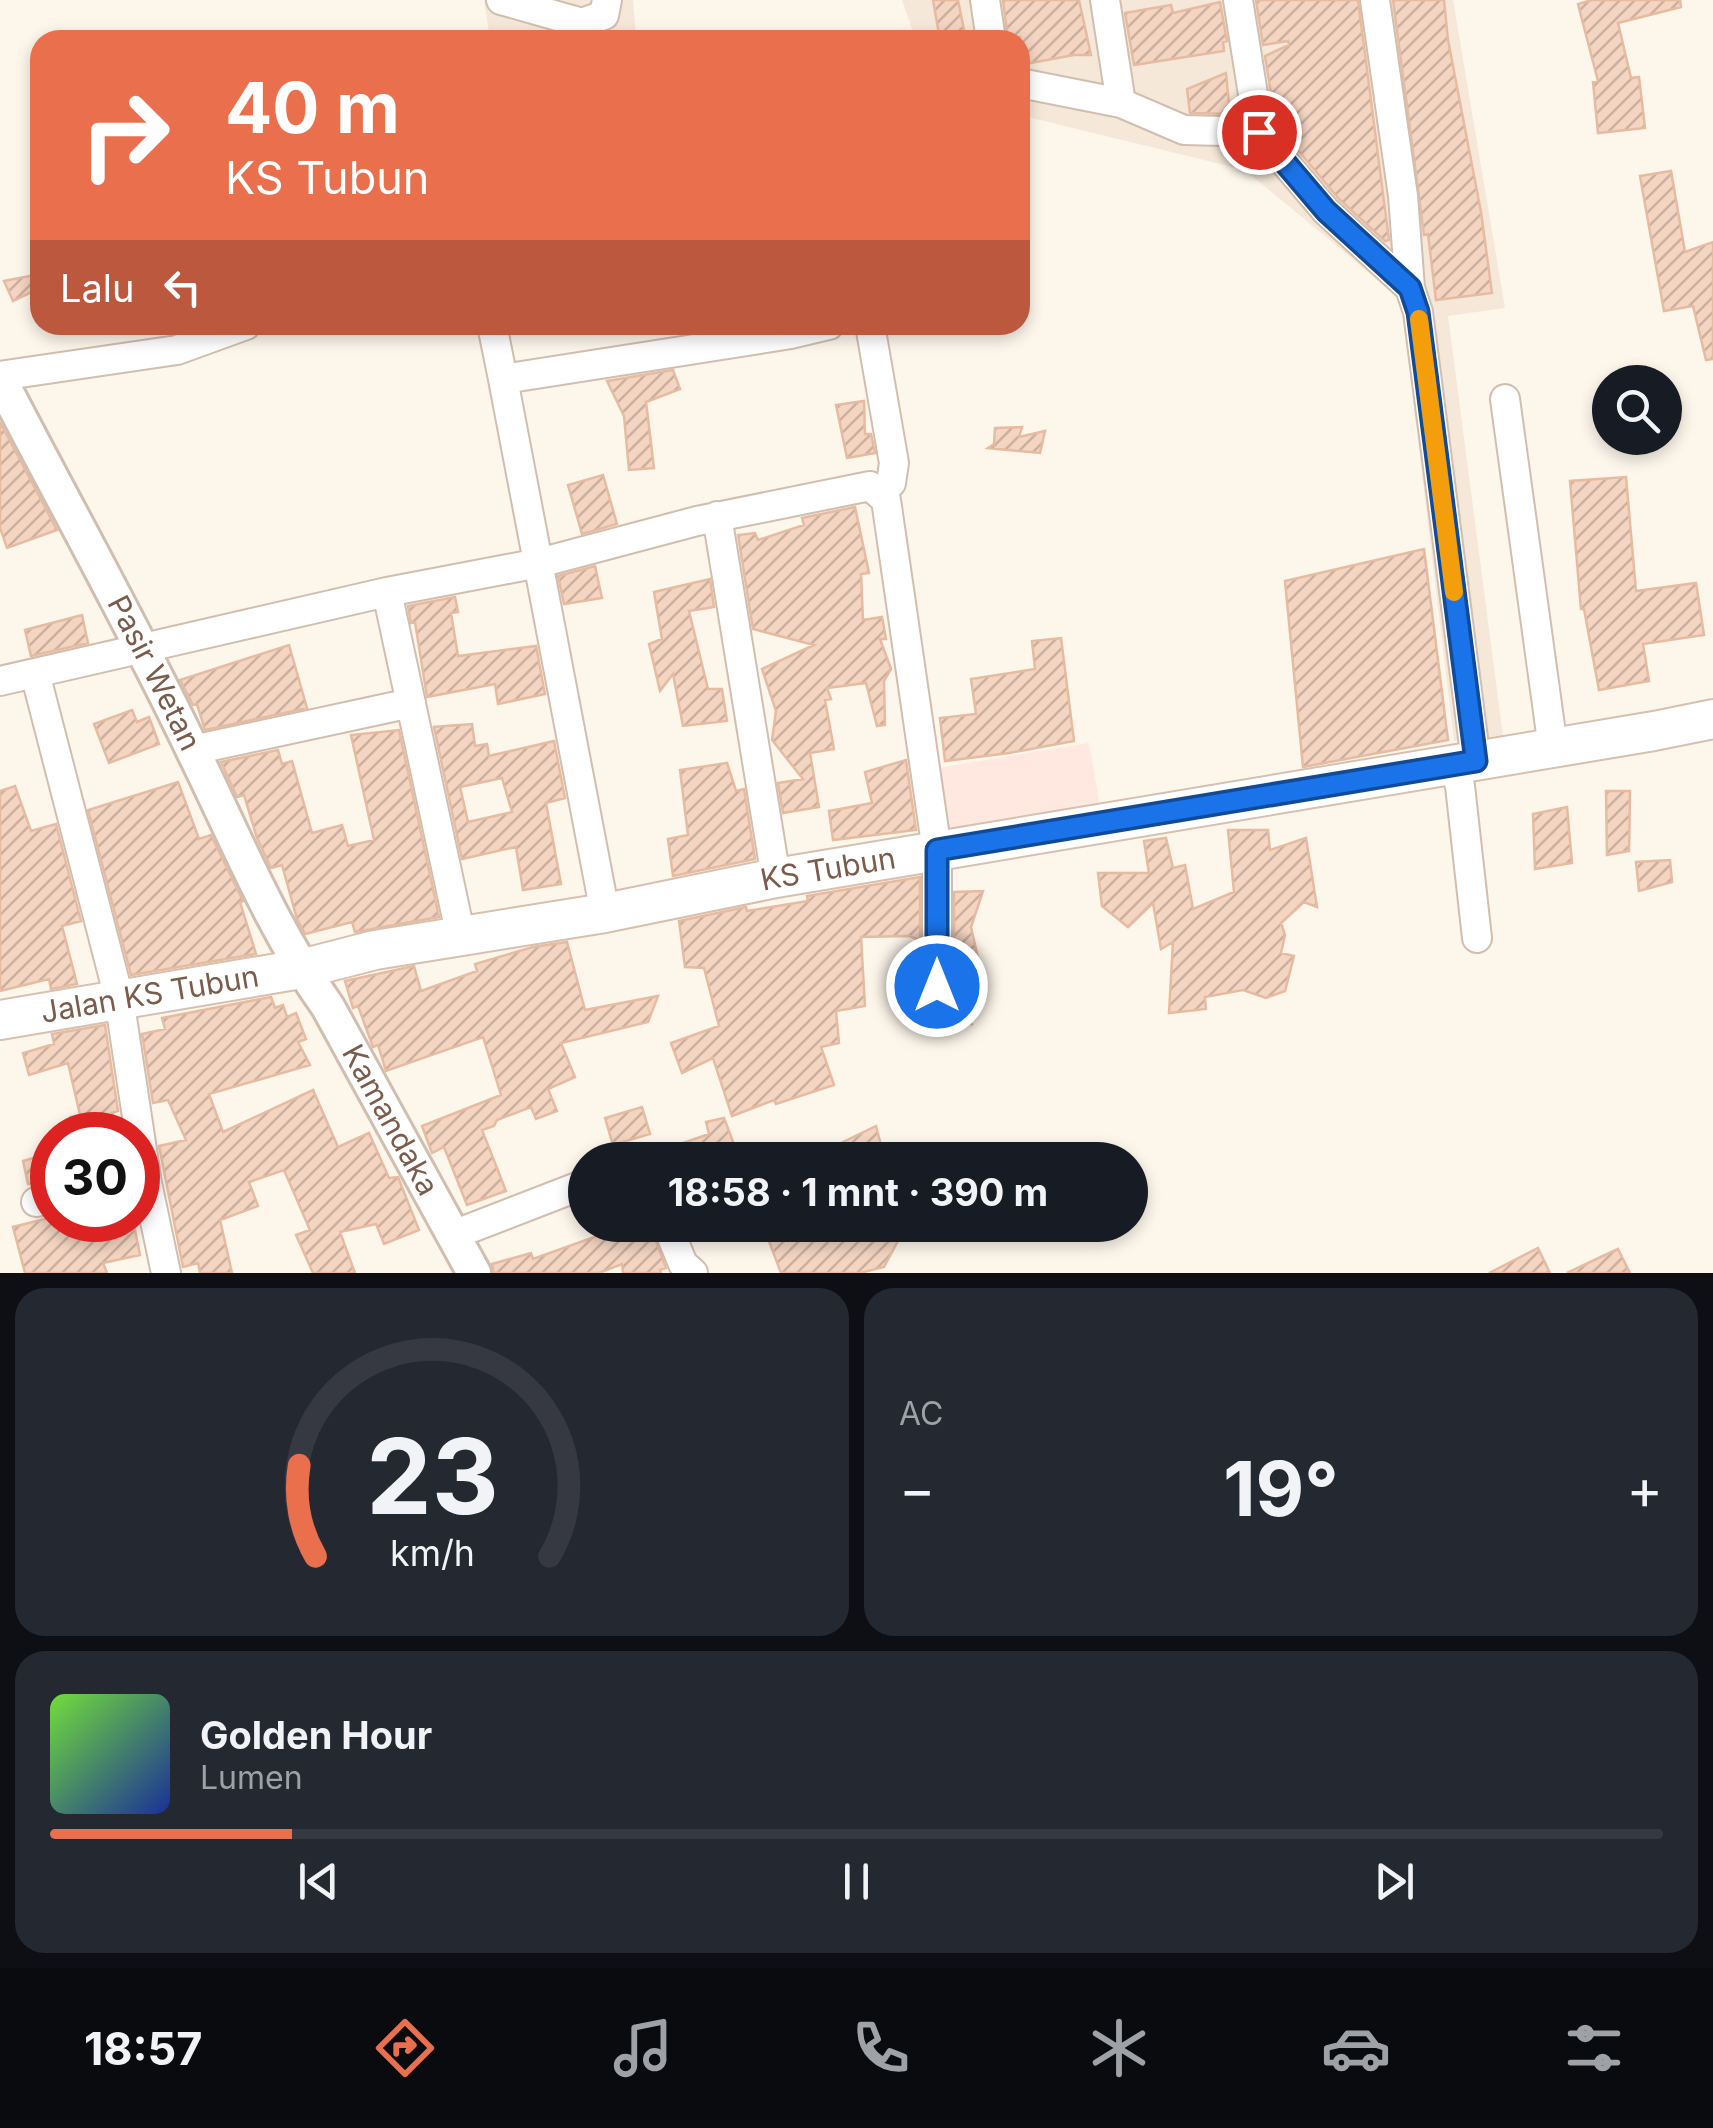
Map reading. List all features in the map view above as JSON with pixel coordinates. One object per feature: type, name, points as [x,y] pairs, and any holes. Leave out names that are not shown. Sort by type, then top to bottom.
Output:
[{"type":"main road","name":"KS Tubun","points":[[301,970],[375,950],[605,913],[776,878],[1713,718]]},
{"type":"main road","name":"Jalan KS Tubun","points":[[0,1020],[301,970]]},
{"type":"street","points":[[500,0],[582,23],[604,15],[607,0]]},
{"type":"street","points":[[985,0],[990,30]]},
{"type":"street","points":[[1105,0],[1121,103]]},
{"type":"street","points":[[1238,0],[1259,132],[1326,211],[1410,288]]},
{"type":"street","points":[[1375,0],[1403,196],[1410,288],[1418,312],[1464,763],[1460,786],[1476,938]]},
{"type":"street","points":[[1030,85],[1121,103],[1184,130],[1259,132]]},
{"type":"street","points":[[0,377],[177,350],[218,335]]},
{"type":"street","points":[[494,335],[605,913]]},
{"type":"street","points":[[502,379],[785,335]]},
{"type":"street","points":[[872,335],[894,464],[891,483],[880,492]]},
{"type":"street","name":"Pasir Wetan","points":[[0,377],[193,750],[254,885],[301,970]]},
{"type":"street","points":[[1505,400],[1553,748]]},
{"type":"street","points":[[0,681],[387,592],[539,562],[717,516],[870,486],[886,500],[937,850],[937,986]]},
{"type":"street","points":[[717,516],[776,878]]},
{"type":"street","points":[[387,592],[461,936]]},
{"type":"street","points":[[35,673],[119,998],[133,1112]]},
{"type":"street","points":[[193,750],[411,703]]},
{"type":"street","name":"Kamandaka","points":[[301,970],[328,1007],[471,1272]]},
{"type":"street","points":[[453,1235],[568,1191]]},
{"type":"street","points":[[158,1242],[166,1273]]},
{"type":"street","points":[[675,1242],[683,1264],[693,1273]]},
{"type":"shaded area","points":[[484,0],[633,0],[635,30],[489,30]]},
{"type":"shaded area","points":[[902,0],[1453,0],[1505,308],[1448,316],[1503,736],[1454,741],[1401,299],[1245,170],[1030,117],[1030,30],[912,30]]},
{"type":"shaded area","points":[[1089,743],[1101,813],[949,838],[938,768]]},
{"type":"building","points":[[933,0],[958,0],[964,30],[938,30]]},
{"type":"building","points":[[1003,0],[1079,0],[1091,55],[1030,63],[1030,30],[1007,30]]},
{"type":"building","points":[[1256,0],[1358,0],[1389,240],[1385,241],[1339,199],[1276,124],[1265,56],[1289,45],[1288,41],[1263,45]]},
{"type":"building","points":[[1393,0],[1444,0],[1492,293],[1436,300]]},
{"type":"building","points":[[1592,0],[1680,0],[1681,7],[1618,23],[1631,78],[1639,77],[1645,128],[1598,133],[1593,82],[1598,81],[1578,4]]},
{"type":"building","points":[[1220,2],[1227,41],[1223,42],[1224,51],[1134,65],[1125,13],[1171,5],[1173,13]]},
{"type":"building","points":[[1226,73],[1230,114],[1190,113],[1187,89]]},
{"type":"building","points":[[1671,171],[1685,252],[1713,242],[1713,359],[1706,360],[1693,306],[1664,311],[1640,176]]},
{"type":"building","points":[[30,276],[30,293],[13,301],[4,281]]},
{"type":"building","points":[[673,370],[680,389],[646,402],[654,468],[629,470],[624,416],[607,381]]},
{"type":"building","points":[[864,401],[865,434],[871,434],[875,453],[847,458],[836,405]]},
{"type":"building","points":[[0,422],[57,530],[7,548],[0,528]]},
{"type":"building","points":[[1022,427],[1019,437],[1045,431],[1040,453],[988,448],[994,444],[995,428]]},
{"type":"building","points":[[603,475],[617,524],[582,534],[568,485]]},
{"type":"building","points":[[1626,477],[1636,591],[1696,583],[1704,635],[1643,644],[1649,681],[1599,690],[1581,609],[1570,481]]},
{"type":"building","points":[[855,507],[869,573],[861,574],[863,620],[882,617],[886,639],[880,639],[891,669],[884,681],[885,725],[877,726],[866,683],[827,688],[831,699],[825,700],[834,749],[810,753],[819,807],[783,813],[778,783],[803,779],[772,740],[776,711],[762,669],[814,645],[753,629],[738,535],[755,533],[758,540],[804,525],[802,518]]},
{"type":"building","points":[[1424,549],[1448,740],[1303,767],[1285,581]]},
{"type":"building","points":[[595,566],[602,598],[564,604],[558,576]]},
{"type":"building","points":[[710,579],[714,607],[689,611],[708,689],[722,689],[727,721],[683,726],[673,674],[660,691],[649,644],[662,639],[654,592]]},
{"type":"building","points":[[455,597],[458,612],[451,613],[458,656],[536,646],[545,694],[498,704],[495,684],[427,697],[415,622],[411,623],[408,606]]},
{"type":"building","points":[[82,615],[88,643],[31,656],[25,630]]},
{"type":"building","points":[[1061,638],[1074,741],[945,761],[940,718],[976,714],[971,679],[1035,669],[1032,641]]},
{"type":"building","points":[[289,645],[307,708],[205,730],[197,704],[193,705],[180,680]]},
{"type":"building","points":[[132,710],[137,722],[149,717],[159,744],[109,763],[94,724]]},
{"type":"building","points":[[472,724],[475,746],[487,744],[489,756],[554,741],[565,798],[546,803],[561,884],[523,890],[516,847],[462,859],[434,727]],"holes":[[[502,778],[512,812],[468,822],[460,787]]]},
{"type":"building","points":[[399,730],[439,917],[355,932],[352,922],[305,934],[282,865],[271,868],[244,795],[237,797],[221,762],[278,750],[282,764],[292,761],[312,833],[342,825],[348,846],[374,840],[351,735]]},
{"type":"building","points":[[906,760],[916,830],[833,840],[829,811],[872,803],[865,772]]},
{"type":"building","points":[[727,763],[736,791],[744,789],[755,859],[673,876],[668,839],[688,835],[680,770]]},
{"type":"building","points":[[178,782],[199,839],[211,835],[243,901],[240,902],[256,954],[131,975],[88,810]]},
{"type":"building","points":[[15,786],[31,831],[56,824],[81,921],[62,926],[77,984],[51,989],[49,979],[0,991],[0,791]]},
{"type":"building","points":[[1606,791],[1630,791],[1629,851],[1607,855]]},
{"type":"building","points":[[1567,807],[1572,863],[1535,869],[1533,814]]},
{"type":"building","points":[[1228,830],[1268,830],[1270,850],[1306,838],[1317,907],[1304,902],[1281,923],[1285,935],[1281,953],[1294,956],[1285,991],[1266,998],[1243,990],[1205,997],[1206,1009],[1169,1013],[1173,942],[1161,949],[1153,903],[1128,927],[1102,906],[1098,873],[1149,873],[1144,841],[1166,838],[1173,868],[1185,865],[1193,909],[1234,892]]},
{"type":"building","points":[[1670,860],[1672,882],[1639,891],[1636,862]]},
{"type":"building","points":[[920,877],[920,940],[909,936],[861,937],[865,1006],[836,1011],[839,1043],[821,1047],[834,1085],[776,1104],[774,1100],[732,1116],[713,1058],[682,1073],[671,1043],[719,1026],[704,968],[685,967],[679,921],[746,907],[747,911],[808,901],[807,896]]},
{"type":"building","points":[[983,891],[971,927],[980,967],[954,973],[954,892]]},
{"type":"building","points":[[567,942],[585,1010],[658,996],[648,1022],[561,1043],[575,1077],[548,1089],[557,1111],[536,1119],[531,1107],[482,1130],[506,1191],[467,1205],[444,1147],[432,1153],[422,1126],[501,1095],[483,1037],[386,1071],[358,1006],[353,1008],[345,981],[414,966],[421,991],[477,971],[475,964],[533,947]]},
{"type":"building","points":[[271,997],[275,1008],[283,1005],[287,1017],[296,1013],[306,1039],[298,1042],[310,1065],[209,1094],[223,1132],[313,1090],[338,1147],[369,1133],[389,1178],[398,1177],[419,1230],[384,1244],[376,1224],[340,1232],[355,1273],[313,1273],[296,1235],[310,1230],[284,1170],[249,1182],[258,1206],[220,1220],[232,1273],[200,1273],[198,1263],[183,1267],[160,1146],[186,1140],[168,1100],[153,1103],[142,1034],[165,1029],[162,1018]]},
{"type":"building","points":[[949,998],[968,1003],[972,1024],[945,1026],[944,1002]]},
{"type":"building","points":[[105,1025],[118,1111],[79,1112],[68,1063],[29,1075],[23,1053],[54,1044],[52,1034]]},
{"type":"building","points":[[642,1107],[650,1134],[612,1142],[605,1118]]},
{"type":"building","points":[[724,1118],[733,1142],[686,1142],[709,1134],[706,1122]]},
{"type":"building","points":[[876,1126],[880,1142],[843,1142]]},
{"type":"building","points":[[30,1159],[30,1184],[28,1184],[23,1161]]},
{"type":"building","points":[[30,1223],[30,1242],[137,1242],[140,1255],[103,1263],[107,1273],[25,1273],[13,1227]]},
{"type":"building","points":[[580,1242],[656,1242],[666,1268],[661,1273],[623,1273],[622,1264],[599,1273],[494,1273],[492,1264],[531,1253],[533,1259]]},
{"type":"building","points":[[769,1242],[897,1242],[884,1267],[860,1273],[781,1273]]},
{"type":"building","points":[[1538,1248],[1550,1273],[1489,1273]]},
{"type":"building","points":[[1618,1249],[1630,1273],[1567,1273],[1605,1255]]},
{"type":"slow traffic","points":[[1419,319],[1454,592]]},
{"type":"route","points":[[937,986],[937,850],[1476,761],[1418,312],[1410,288],[1326,211],[1259,132]]}]
